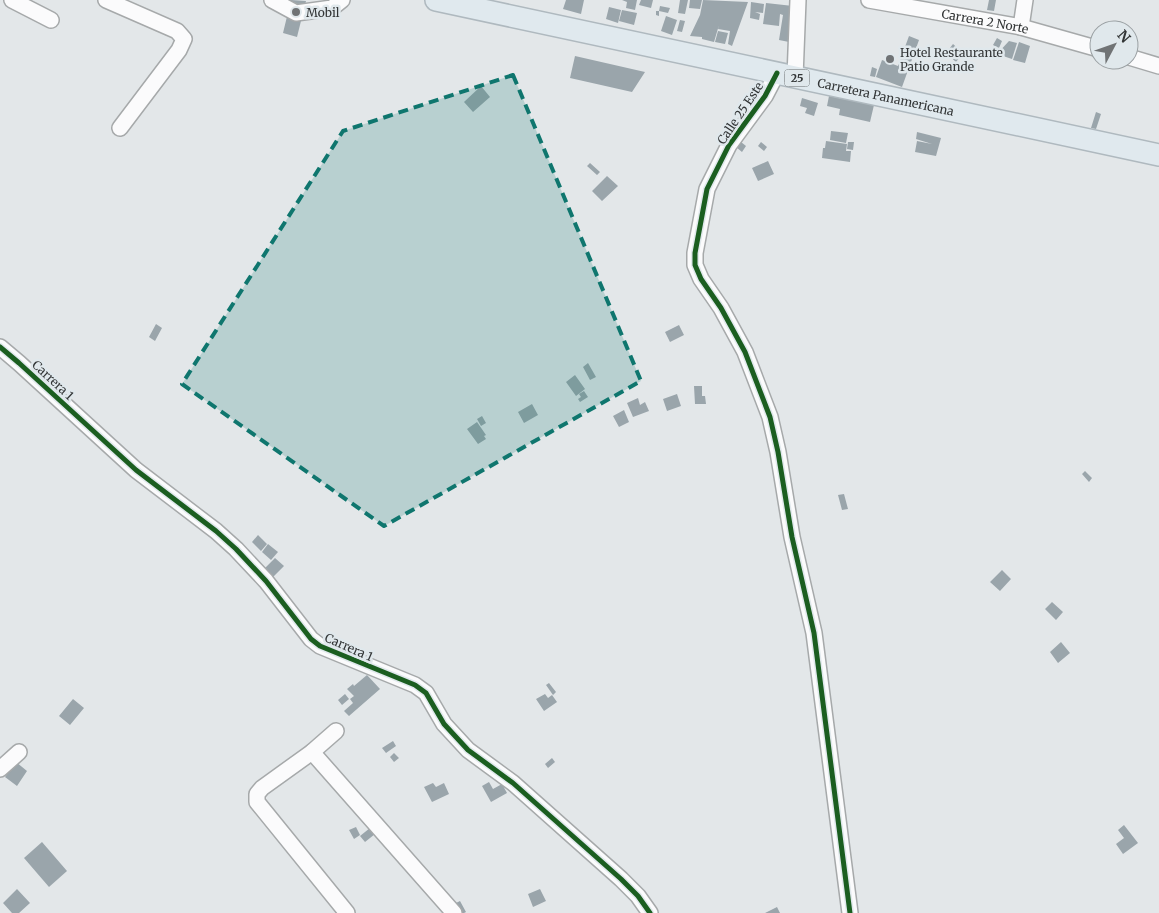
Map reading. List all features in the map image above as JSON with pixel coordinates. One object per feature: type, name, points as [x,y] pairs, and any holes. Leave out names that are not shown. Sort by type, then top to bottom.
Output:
[{"type":"highway","name":"Carretera Panamericana","points":[[442,1],[1159,155]]},
{"type":"street","points":[[12,0],[51,20]]},
{"type":"street","points":[[106,0],[177,31],[184,39],[179,50],[120,128]]},
{"type":"street","points":[[272,0],[296,13],[332,8],[342,0]]},
{"type":"street","name":"Calle 25 Este","points":[[798,0],[786,75],[765,96],[729,145],[707,188],[695,253],[695,265],[702,279],[722,308],[744,352],[770,417],[778,452],[792,537],[814,633],[850,913]]},
{"type":"street","name":"Carrera 2 Norte","points":[[869,0],[1021,28],[1089,46]]},
{"type":"street","points":[[1021,28],[1025,0]]},
{"type":"street","points":[[1139,60],[1159,66]]},
{"type":"street","name":"Carrera 1","points":[[0,347],[136,470],[216,531],[236,549],[266,581],[311,639],[320,646],[415,686],[426,693],[453,736],[468,750],[513,783],[621,879],[638,896],[650,913]]},
{"type":"street","points":[[336,731],[312,752],[262,788],[257,794],[257,802],[347,913]]},
{"type":"street","points":[[0,769],[19,752]]},
{"type":"street","points":[[312,752],[454,913]]},
{"type":"highlighted area","points":[[513,75],[641,381],[384,526],[182,384],[343,131]]},
{"type":"building","name":"Mobil","points":[[291,0],[306,1],[297,37],[283,33]]},
{"type":"building","points":[[566,0],[584,0],[581,14],[563,9]]},
{"type":"building","points":[[622,0],[637,0],[635,10],[626,8],[627,2]]},
{"type":"building","points":[[641,0],[653,0],[651,8],[639,5]]},
{"type":"building","points":[[680,0],[688,0],[685,14],[678,13]]},
{"type":"building","points":[[690,0],[702,0],[700,9],[689,8]]},
{"type":"building","points":[[703,0],[748,2],[732,46],[728,44],[730,31],[718,29],[719,25],[714,42],[702,39],[702,37],[690,36],[700,15]]},
{"type":"building","points":[[989,0],[996,0],[994,11],[987,10]]},
{"type":"building","points":[[751,2],[764,4],[763,13],[755,12],[760,14],[759,20],[750,18]]},
{"type":"building","points":[[766,3],[793,6],[789,42],[779,40],[783,15],[780,14],[779,26],[763,24]]},
{"type":"building","points":[[660,6],[670,8],[668,13],[659,11]]},
{"type":"building","points":[[609,7],[621,10],[618,23],[606,19]]},
{"type":"building","points":[[622,10],[637,13],[634,25],[619,21]]},
{"type":"building","points":[[666,16],[677,20],[672,35],[661,31]]},
{"type":"building","points":[[680,20],[685,21],[682,32],[677,31]]},
{"type":"building","points":[[718,31],[728,33],[725,44],[715,42]]},
{"type":"building","points":[[909,36],[919,40],[902,87],[876,77],[882,60],[898,66]]},
{"type":"building","points":[[997,38],[1002,41],[999,48],[993,45]]},
{"type":"building","points":[[1009,41],[1017,43],[1012,59],[997,54]]},
{"type":"building","points":[[1019,42],[1030,46],[1025,63],[1013,60]]},
{"type":"building","points":[[953,44],[963,53],[956,62],[946,53]]},
{"type":"building","points":[[575,56],[645,72],[632,92],[570,78]]},
{"type":"building","points":[[872,67],[877,69],[875,77],[870,76]]},
{"type":"building","points":[[481,86],[490,97],[473,112],[464,102]]},
{"type":"building","points":[[829,96],[874,105],[870,122],[839,115],[840,109],[827,106]]},
{"type":"building","points":[[802,98],[818,103],[814,116],[805,113],[807,108],[800,106]]},
{"type":"building","points":[[1096,112],[1101,114],[1096,129],[1091,128]]},
{"type":"building","points":[[831,131],[848,133],[846,143],[830,140]]},
{"type":"building","points":[[917,132],[941,138],[936,156],[915,152],[917,141],[932,144],[916,139]]},
{"type":"building","points":[[826,141],[847,144],[846,151],[851,151],[850,162],[822,158]]},
{"type":"building","points":[[741,142],[746,146],[742,152],[736,147]]},
{"type":"building","points":[[761,142],[767,147],[764,151],[758,146]]},
{"type":"building","points":[[848,142],[854,142],[853,150],[847,149]]},
{"type":"building","points":[[768,161],[774,174],[758,181],[752,168]]},
{"type":"building","points":[[590,163],[600,172],[597,175],[587,166]]},
{"type":"building","points":[[607,176],[618,186],[602,201],[592,191]]},
{"type":"building","points":[[156,324],[162,328],[155,341],[149,337]]},
{"type":"building","points":[[679,325],[684,335],[670,342],[665,332]]},
{"type":"building","points":[[588,363],[596,377],[590,380],[583,367]]},
{"type":"building","points":[[575,375],[585,389],[576,396],[566,382]]},
{"type":"building","points":[[694,386],[702,386],[702,396],[705,396],[706,404],[695,404]]},
{"type":"building","points":[[584,391],[588,397],[580,402],[578,399],[581,397],[579,394]]},
{"type":"building","points":[[677,394],[681,406],[667,411],[663,399]]},
{"type":"building","points":[[638,398],[640,405],[645,402],[649,411],[633,417],[627,403]]},
{"type":"building","points":[[532,404],[538,415],[524,423],[518,412]]},
{"type":"building","points":[[624,410],[629,422],[619,427],[613,416]]},
{"type":"building","points":[[482,416],[486,423],[481,426],[477,419]]},
{"type":"building","points":[[477,422],[486,435],[484,436],[486,439],[478,444],[467,429]]},
{"type":"building","points":[[1085,471],[1092,478],[1089,482],[1082,474]]},
{"type":"building","points":[[844,494],[848,509],[842,510],[838,495]]},
{"type":"building","points":[[258,535],[267,544],[261,551],[252,542]]},
{"type":"building","points":[[268,544],[278,552],[271,560],[262,552]]},
{"type":"building","points":[[275,558],[284,566],[273,577],[264,569]]},
{"type":"building","points":[[1002,570],[1011,579],[1000,591],[990,582]]},
{"type":"building","points":[[1052,602],[1063,612],[1056,620],[1045,609]]},
{"type":"building","points":[[1061,642],[1070,653],[1058,663],[1050,652]]},
{"type":"building","points":[[367,675],[380,689],[349,716],[344,711],[353,703],[350,699],[354,696],[347,689],[353,684],[354,686]]},
{"type":"building","points":[[549,683],[556,692],[553,695],[546,685]]},
{"type":"building","points":[[345,694],[349,699],[342,705],[338,700]]},
{"type":"building","points":[[545,694],[548,698],[552,695],[557,702],[544,711],[536,699]]},
{"type":"building","points":[[73,699],[84,708],[70,725],[59,716]]},
{"type":"building","points":[[393,741],[396,746],[386,753],[382,748]]},
{"type":"building","points":[[394,753],[399,758],[394,762],[390,757]]},
{"type":"building","points":[[552,758],[555,762],[548,768],[545,764]]},
{"type":"building","points":[[16,762],[27,771],[17,786],[5,777]]},
{"type":"building","points":[[489,782],[493,789],[502,784],[507,793],[491,802],[482,786]]},
{"type":"building","points":[[433,783],[436,787],[444,783],[449,794],[432,802],[424,787]]},
{"type":"building","points":[[1124,825],[1138,843],[1123,854],[1116,844],[1124,838],[1118,830]]},
{"type":"building","points":[[356,827],[360,835],[354,839],[349,830]]},
{"type":"building","points":[[370,828],[375,834],[365,842],[360,836]]},
{"type":"building","points":[[42,842],[67,871],[49,887],[24,858]]},
{"type":"building","points":[[17,889],[30,903],[19,913],[12,913],[3,903]]},
{"type":"building","points":[[540,889],[546,901],[533,907],[528,894]]},
{"type":"building","points":[[460,901],[466,912],[464,913],[459,913],[454,904]]},
{"type":"building","points":[[777,907],[780,913],[765,913]]},
{"type":"cycle path","points":[[777,73],[765,96],[729,145],[707,189],[695,253],[695,265],[701,279],[721,308],[745,352],[770,417],[778,452],[792,537],[814,633],[850,913]]},
{"type":"cycle path","points":[[0,347],[136,470],[216,531],[236,549],[266,581],[311,639],[320,646],[415,685],[426,693],[444,724],[468,750],[513,783],[621,879],[638,896],[650,913]]},
{"type":"place","name":"Mobil","points":[[296,12]]},
{"type":"place","name":"Hotel Restaurante Patio Grande","points":[[890,59]]}]
